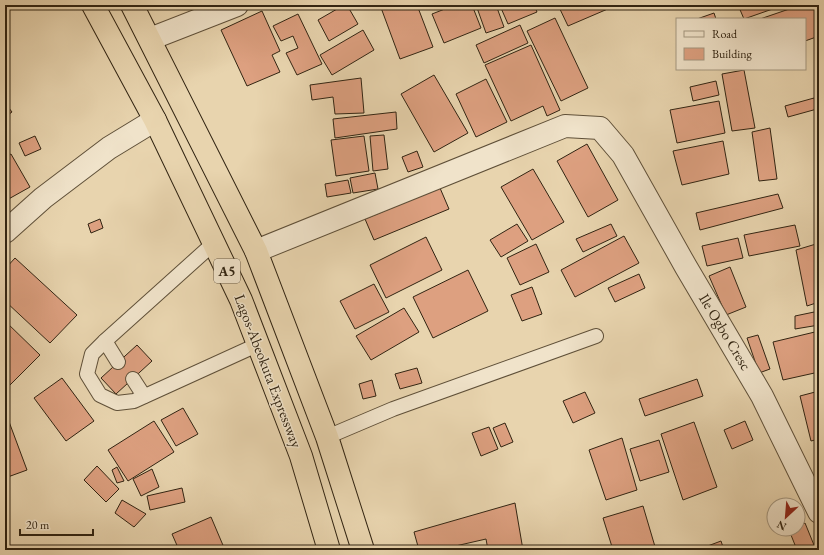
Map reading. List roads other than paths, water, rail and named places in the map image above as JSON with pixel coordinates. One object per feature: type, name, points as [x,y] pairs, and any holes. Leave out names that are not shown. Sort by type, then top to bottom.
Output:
[{"type":"highway","name":"Lagos-Abeokuta Expressway","points":[[93,5],[155,120],[242,300],[301,456],[329,550]]},
{"type":"highway","name":"A5","points":[[132,5],[256,251],[327,437],[363,550]]},
{"type":"street","points":[[150,39],[236,5]]},
{"type":"street","points":[[5,232],[43,198],[109,148],[155,120]]},
{"type":"street","name":"Ile Ogbo Cresc","points":[[256,251],[565,126],[600,128],[623,155],[686,267],[762,396],[819,512]]},
{"type":"lane","points":[[214,244],[105,340],[92,354],[87,374],[100,395],[117,403],[134,401],[259,344]]},
{"type":"lane","points":[[327,437],[393,409],[596,336]]},
{"type":"lane","points":[[105,340],[118,362]]},
{"type":"lane","points":[[133,379],[144,396]]}]
